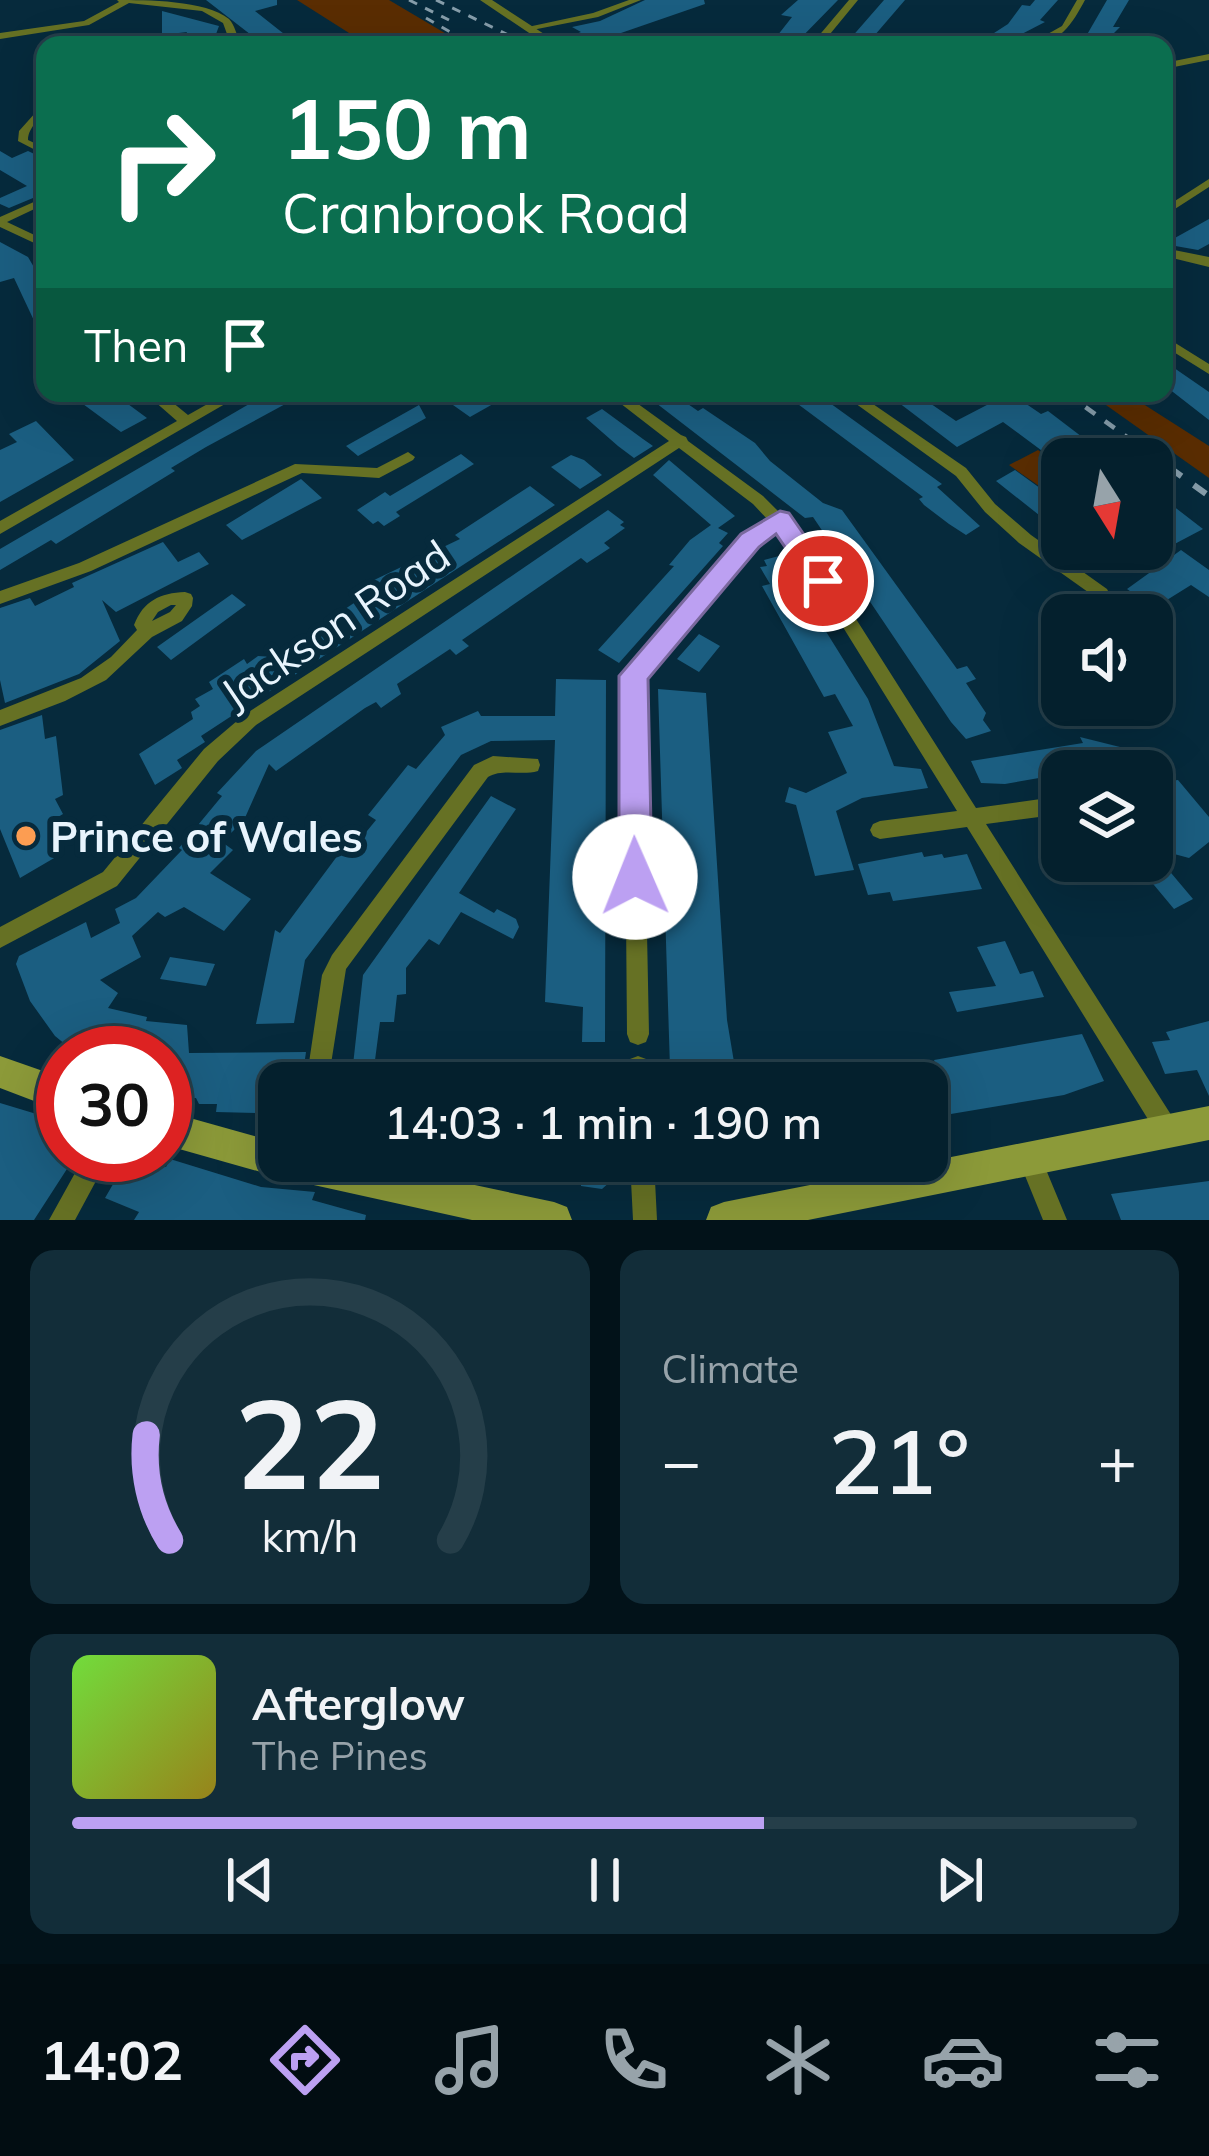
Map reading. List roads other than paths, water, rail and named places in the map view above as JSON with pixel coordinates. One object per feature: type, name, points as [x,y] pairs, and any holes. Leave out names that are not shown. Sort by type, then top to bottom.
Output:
[{"type":"main road","points":[[0,1072],[36,1085]]},
{"type":"main road","points":[[724,1220],[1209,1124]]},
{"type":"main road","points":[[192,1135],[258,1153]]},
{"type":"main road","points":[[382,1182],[554,1220]]},
{"type":"street","points":[[106,0],[204,9],[227,22],[232,36]]},
{"type":"street","points":[[81,36],[86,23],[123,0]]},
{"type":"street","points":[[485,0],[540,36]]},
{"type":"street","points":[[527,28],[595,15],[637,0]]},
{"type":"street","points":[[824,36],[854,0]]},
{"type":"street","points":[[1052,36],[1065,28],[1081,0]]},
{"type":"street","points":[[0,36],[42,31],[63,36]]},
{"type":"street","points":[[1173,64],[1209,57]]},
{"type":"street","points":[[36,116],[22,133],[23,141],[36,148]]},
{"type":"street","points":[[1173,207],[1209,182]]},
{"type":"street","points":[[0,222],[36,204]]},
{"type":"street","points":[[0,222],[36,240]]},
{"type":"street","points":[[1173,254],[1209,262]]},
{"type":"street","points":[[1173,346],[1209,370]]},
{"type":"street","points":[[163,402],[187,422]]},
{"type":"street","points":[[0,528],[222,402]]},
{"type":"street","points":[[627,402],[780,520],[1167,1129]]},
{"type":"street","points":[[861,402],[962,472],[989,508],[1024,539],[1101,593]]},
{"type":"street","name":"Jackson Road","points":[[0,938],[110,879],[211,755],[250,720],[681,440]]},
{"type":"street","points":[[0,598],[85,567],[300,468],[380,472],[408,457]]},
{"type":"street","points":[[638,1034],[633,676],[750,540],[780,520]]},
{"type":"street","points":[[2,717],[87,684],[148,630]]},
{"type":"street","points":[[319,1062],[333,975],[340,962],[481,771],[493,764],[531,765]]},
{"type":"street","points":[[880,830],[1041,808]]},
{"type":"street","points":[[1029,1156],[1055,1220]]},
{"type":"street","points":[[61,1220],[83,1182]]},
{"type":"street","points":[[643,1182],[645,1220]]},
{"type":"railway","points":[[409,0],[449,20]]},
{"type":"railway","points":[[436,0],[510,36]]},
{"type":"railway","points":[[426,18],[457,36]]},
{"type":"railway","points":[[1078,402],[1128,438]]},
{"type":"railway","points":[[1173,470],[1209,496]]},
{"type":"place","name":"Prince of Wales","points":[[26,836]]}]
